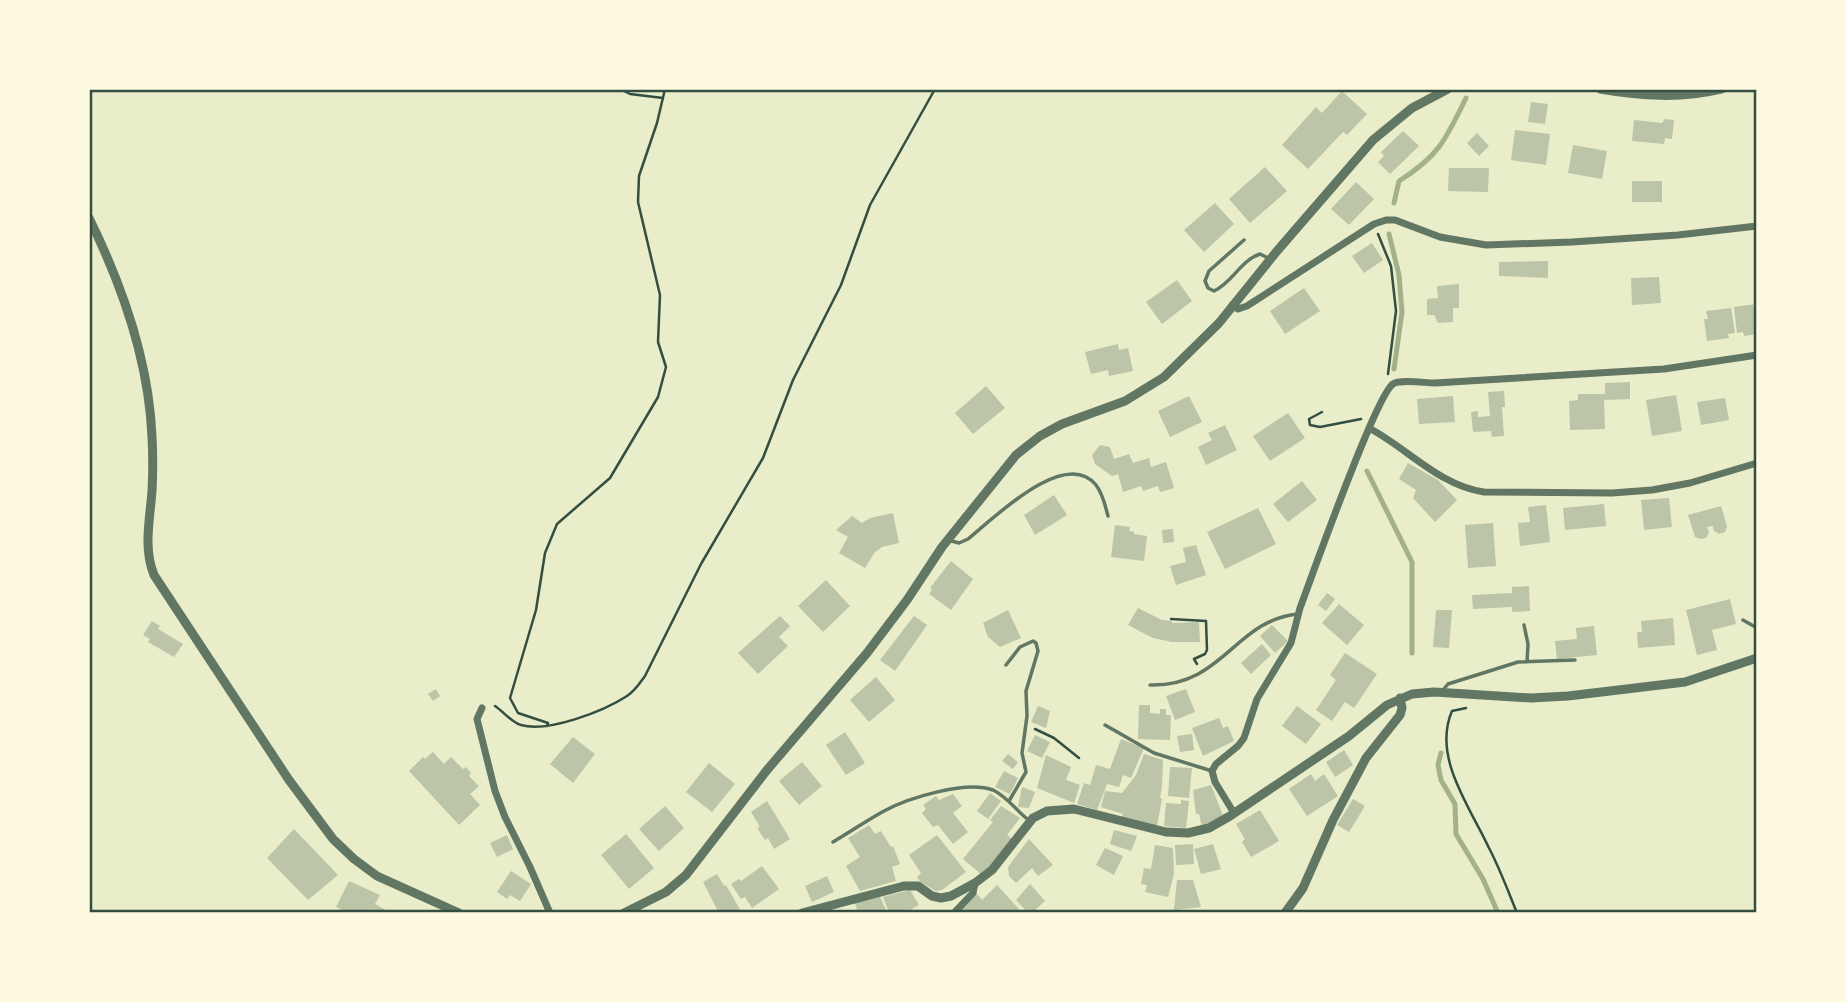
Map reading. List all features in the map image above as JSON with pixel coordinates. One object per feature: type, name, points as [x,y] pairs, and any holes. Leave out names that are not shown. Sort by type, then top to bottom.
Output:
[{"type":"street","points":[[624,913],[666,892],[686,875],[767,770],[867,653],[948,540],[1024,447],[1062,424],[1125,401],[1150,387],[1193,351],[1373,140],[1412,108],[1448,89]]},
{"type":"street","points":[[1600,89],[1651,96],[1722,89]]},
{"type":"street","points":[[89,218],[107,256],[136,343],[147,393],[152,422],[153,461],[147,551],[154,575],[289,780],[333,839],[357,862],[377,876],[459,913]]},
{"type":"street","points":[[1233,305],[1238,309],[1247,306],[1374,224],[1385,220],[1395,220],[1440,237],[1486,244],[1665,236],[1757,226]]},
{"type":"street","points":[[1234,813],[1215,782],[1212,771],[1244,738],[1257,699],[1291,643],[1298,614],[1371,424],[1382,397],[1391,385],[1398,382],[1435,383],[1678,368],[1757,355]]},
{"type":"street","points":[[1371,424],[1433,470],[1466,488],[1484,492],[1645,491],[1690,484],[1757,463]]},
{"type":"street","points":[[802,913],[904,886],[918,886],[932,896],[941,898],[951,896],[988,874],[1030,821],[1042,812],[1074,808],[1147,828],[1182,833],[1209,828],[1349,736],[1379,711],[1400,698],[1419,692],[1531,698],[1659,687],[1710,676],[1757,658]]},
{"type":"street","points":[[1285,913],[1303,888],[1333,820],[1363,763],[1400,715],[1400,698]]},
{"type":"street","points":[[482,708],[477,719],[495,791],[550,913]]},
{"type":"street","points":[[954,913],[973,893],[975,883]]},
{"type":"lane","points":[[1244,240],[1209,271],[1205,281],[1208,288],[1214,291],[1222,287],[1257,254],[1270,259]]},
{"type":"lane","points":[[948,540],[960,543],[968,540],[1014,502],[1048,480],[1061,475],[1077,473],[1087,477],[1102,494],[1108,516]]},
{"type":"lane","points":[[1150,685],[1181,682],[1203,673],[1263,625],[1276,618],[1298,614]]},
{"type":"lane","points":[[1742,620],[1757,628]]},
{"type":"lane","points":[[1524,625],[1528,644],[1527,662]]},
{"type":"lane","points":[[1006,665],[1024,644],[1037,643],[1038,651],[1027,683],[1022,753],[1026,772],[1009,801]]},
{"type":"lane","points":[[1442,692],[1448,684],[1518,662],[1575,660]]},
{"type":"lane","points":[[1105,725],[1154,752],[1212,771]]},
{"type":"lane","points":[[833,842],[885,811],[928,795],[976,788],[992,790],[1009,801],[1030,821]]},
{"type":"path","points":[[620,89],[630,94],[663,98]]},
{"type":"path","points":[[547,726],[548,723],[518,713],[510,698],[537,610],[545,554],[557,524],[610,478],[658,397],[666,367],[658,342],[660,295],[638,202],[639,176],[665,89]]},
{"type":"path","points":[[482,708],[494,706],[519,725],[547,726],[584,716],[621,699],[634,691],[645,676],[701,564],[763,458],[793,380],[841,285],[870,205],[935,89]]},
{"type":"path","points":[[1374,224],[1391,266],[1396,311],[1388,377],[1391,385]]},
{"type":"path","points":[[1322,412],[1309,419],[1310,425],[1315,427],[1341,422],[1371,424]]},
{"type":"path","points":[[1171,619],[1206,621],[1207,650],[1205,654],[1194,659],[1203,673]]},
{"type":"path","points":[[1469,704],[1470,707],[1452,711],[1448,722],[1447,751],[1458,788],[1500,870],[1517,913]]},
{"type":"path","points":[[1026,725],[1054,738],[1079,758]]},
{"type":"building","points":[[1342,91],[1367,114],[1347,135],[1343,132],[1308,169],[1282,145],[1316,107],[1322,113]]},
{"type":"building","points":[[1531,102],[1548,104],[1545,124],[1528,122]]},
{"type":"building","points":[[1665,119],[1674,120],[1672,139],[1665,138],[1664,144],[1632,141],[1634,120],[1662,123]]},
{"type":"building","points":[[1515,130],[1550,134],[1546,165],[1511,160]]},
{"type":"building","points":[[1403,131],[1419,146],[1390,174],[1378,162],[1384,156],[1381,152]]},
{"type":"building","points":[[1477,133],[1489,146],[1479,156],[1467,143]]},
{"type":"building","points":[[1573,145],[1607,151],[1602,179],[1568,173]]},
{"type":"building","points":[[1265,167],[1287,191],[1250,223],[1229,199]]},
{"type":"building","points":[[1449,168],[1489,168],[1488,192],[1448,191]]},
{"type":"building","points":[[1632,181],[1662,181],[1662,202],[1632,202]]},
{"type":"building","points":[[1356,182],[1374,199],[1349,225],[1331,209]]},
{"type":"building","points":[[1215,203],[1234,224],[1204,252],[1184,230]]},
{"type":"building","points":[[1372,243],[1383,260],[1364,273],[1352,256]]},
{"type":"building","points":[[1548,261],[1548,278],[1499,276],[1499,262]]},
{"type":"building","points":[[1659,277],[1661,303],[1632,305],[1631,278]]},
{"type":"building","points":[[1177,280],[1192,301],[1162,324],[1146,302]]},
{"type":"building","points":[[1459,284],[1459,308],[1453,308],[1453,322],[1438,323],[1434,315],[1427,315],[1427,299],[1438,298],[1437,286]]},
{"type":"building","points":[[1304,288],[1320,311],[1285,334],[1270,311]]},
{"type":"building","points":[[1757,304],[1757,334],[1744,336],[1743,332],[1737,333],[1734,307]]},
{"type":"building","points":[[1731,308],[1735,333],[1728,334],[1729,338],[1707,341],[1704,319],[1708,319],[1706,311]]},
{"type":"building","points":[[1118,344],[1119,350],[1128,348],[1133,371],[1109,376],[1108,370],[1091,374],[1085,352]]},
{"type":"building","points":[[1630,382],[1630,399],[1604,400],[1605,429],[1570,430],[1569,401],[1578,400],[1578,394],[1605,394],[1605,383]]},
{"type":"building","points":[[986,386],[1005,408],[973,434],[955,413]]},
{"type":"building","points":[[1504,391],[1504,436],[1492,437],[1491,431],[1473,432],[1471,412],[1478,411],[1478,417],[1490,416],[1488,392]]},
{"type":"building","points":[[1676,395],[1682,431],[1652,436],[1646,400]]},
{"type":"building","points":[[1189,396],[1202,422],[1170,437],[1158,411]]},
{"type":"building","points":[[1453,396],[1455,422],[1419,424],[1417,399]]},
{"type":"building","points":[[1725,398],[1729,420],[1701,425],[1697,402]]},
{"type":"building","points":[[1288,413],[1305,438],[1270,461],[1253,436]]},
{"type":"building","points":[[1225,425],[1237,450],[1206,465],[1198,447],[1212,440],[1208,433]]},
{"type":"building","points":[[1100,445],[1110,447],[1114,459],[1129,454],[1133,463],[1149,458],[1151,467],[1166,462],[1174,488],[1160,492],[1158,486],[1143,491],[1141,486],[1123,492],[1118,474],[1112,476],[1095,464],[1092,455]]},
{"type":"building","points":[[1408,463],[1438,480],[1457,500],[1435,522],[1413,498],[1416,490],[1399,479]]},
{"type":"building","points":[[1302,481],[1317,500],[1288,522],[1273,504]]},
{"type":"building","points":[[1054,495],[1067,515],[1035,535],[1024,515]]},
{"type":"building","points":[[1669,498],[1672,527],[1644,530],[1641,500]]},
{"type":"building","points":[[1604,504],[1606,526],[1565,530],[1563,508]]},
{"type":"building","points":[[1546,505],[1550,542],[1520,546],[1518,523],[1530,522],[1528,507]]},
{"type":"building","points":[[1721,506],[1727,526],[1725,532],[1719,534],[1714,531],[1713,526],[1707,527],[1709,532],[1706,538],[1695,537],[1688,515]]},
{"type":"building","points":[[1258,508],[1276,544],[1225,569],[1207,532]]},
{"type":"building","points":[[893,513],[899,543],[882,547],[875,552],[865,568],[839,553],[848,537],[836,530],[852,516],[862,523],[870,518]]},
{"type":"building","points":[[1493,523],[1496,566],[1468,568],[1465,525]]},
{"type":"building","points":[[1115,525],[1130,527],[1129,531],[1134,534],[1147,536],[1144,561],[1111,557]]},
{"type":"building","points":[[1173,529],[1174,542],[1163,543],[1162,530]]},
{"type":"building","points":[[1196,545],[1206,575],[1176,585],[1170,566],[1186,562],[1183,548]]},
{"type":"building","points":[[951,561],[973,579],[951,610],[929,594],[932,590],[930,588]]},
{"type":"building","points":[[826,580],[850,606],[823,632],[798,606]]},
{"type":"building","points":[[1529,586],[1530,611],[1512,612],[1512,607],[1473,609],[1472,595],[1512,593],[1512,587]]},
{"type":"building","points":[[1327,593],[1335,599],[1326,611],[1318,605]]},
{"type":"building","points":[[1730,599],[1736,624],[1712,630],[1717,650],[1697,655],[1686,610]]},
{"type":"building","points":[[1339,604],[1364,625],[1347,645],[1322,623]]},
{"type":"building","points":[[1138,608],[1172,623],[1199,622],[1200,642],[1172,642],[1153,638],[1128,625]]},
{"type":"building","points":[[1008,610],[1021,638],[1000,647],[988,637],[983,623]]},
{"type":"building","points":[[1436,610],[1452,610],[1449,648],[1433,647]]},
{"type":"building","points":[[780,616],[790,626],[779,637],[788,646],[758,674],[738,653]]},
{"type":"building","points":[[914,616],[927,625],[895,671],[880,660]]},
{"type":"building","points":[[1673,618],[1675,645],[1638,648],[1637,632],[1642,632],[1641,621]]},
{"type":"building","points":[[152,621],[160,626],[158,629],[183,644],[174,657],[148,642],[150,639],[143,635]]},
{"type":"building","points":[[1272,625],[1288,641],[1275,653],[1260,636]]},
{"type":"building","points":[[1594,626],[1597,655],[1557,659],[1555,641],[1577,639],[1576,628]]},
{"type":"building","points":[[1262,644],[1271,655],[1251,674],[1241,663]]},
{"type":"building","points":[[1345,653],[1377,674],[1354,708],[1345,702],[1332,721],[1316,710],[1336,680],[1330,675]]},
{"type":"building","points":[[876,677],[895,700],[869,722],[850,700]]},
{"type":"building","points":[[436,689],[440,696],[433,701],[428,694]]},
{"type":"building","points":[[1186,689],[1195,712],[1175,720],[1166,696]]},
{"type":"building","points":[[1139,705],[1150,705],[1150,713],[1160,714],[1160,709],[1166,709],[1166,715],[1171,715],[1170,740],[1138,739]]},
{"type":"building","points":[[1038,706],[1050,711],[1046,728],[1031,722]]},
{"type":"building","points":[[1297,706],[1321,724],[1306,744],[1282,726]]},
{"type":"building","points":[[1219,718],[1223,728],[1228,726],[1234,741],[1203,756],[1192,728]]},
{"type":"building","points":[[845,732],[865,763],[846,775],[826,745]]},
{"type":"building","points":[[1192,734],[1194,750],[1180,752],[1177,736]]},
{"type":"building","points":[[1035,735],[1050,742],[1042,758],[1027,751]]},
{"type":"building","points":[[573,737],[595,754],[573,783],[550,764]]},
{"type":"building","points":[[1121,739],[1144,748],[1131,778],[1123,775],[1119,787],[1107,784],[1097,810],[1077,804],[1084,783],[1090,785],[1096,765],[1110,769]]},
{"type":"building","points":[[1344,750],[1353,765],[1335,777],[1326,762]]},
{"type":"building","points":[[433,752],[444,764],[451,757],[463,769],[466,767],[471,773],[469,776],[479,786],[470,794],[480,805],[459,825],[409,771],[423,757],[425,759]]},
{"type":"building","points":[[1008,754],[1018,762],[1013,769],[1002,761]]},
{"type":"building","points":[[1144,754],[1163,760],[1162,799],[1157,826],[1122,818],[1123,814],[1101,807],[1105,791],[1122,793],[1136,775]]},
{"type":"building","points":[[1046,755],[1071,767],[1066,780],[1080,785],[1074,803],[1037,788]]},
{"type":"building","points":[[802,762],[822,786],[799,805],[779,781]]},
{"type":"building","points":[[709,763],[735,784],[712,812],[686,792]]},
{"type":"building","points":[[1170,767],[1192,768],[1189,798],[1168,796]]},
{"type":"building","points":[[1004,771],[1018,778],[1010,794],[995,787]]},
{"type":"building","points":[[1311,774],[1315,781],[1324,774],[1338,796],[1307,816],[1289,789]]},
{"type":"building","points":[[1211,785],[1224,818],[1202,827],[1199,814],[1196,814],[1193,790]]},
{"type":"building","points":[[1022,787],[1035,792],[1029,808],[1018,807]]},
{"type":"building","points":[[990,793],[1001,801],[988,819],[977,811]]},
{"type":"building","points":[[953,794],[962,806],[953,813],[968,832],[953,844],[938,825],[933,827],[922,813],[926,809],[923,805],[936,796],[939,800]]},
{"type":"building","points":[[1353,799],[1365,806],[1349,832],[1337,825]]},
{"type":"building","points":[[1181,800],[1189,801],[1186,828],[1164,826],[1166,803],[1181,804]]},
{"type":"building","points":[[767,801],[790,839],[774,849],[768,838],[765,840],[757,828],[760,827],[751,812]]},
{"type":"building","points":[[665,806],[684,828],[659,851],[639,829]]},
{"type":"building","points":[[1001,806],[1020,818],[1007,835],[1012,839],[982,875],[963,859],[993,822],[990,820]]},
{"type":"building","points":[[1260,810],[1279,841],[1251,857],[1236,824]]},
{"type":"building","points":[[869,825],[875,834],[881,831],[891,847],[893,846],[900,864],[892,867],[896,881],[860,891],[846,866],[860,857],[848,838]]},
{"type":"building","points":[[294,829],[338,875],[308,900],[267,858]]},
{"type":"building","points":[[1114,830],[1137,836],[1131,851],[1110,844]]},
{"type":"building","points":[[626,834],[654,868],[629,889],[601,855]]},
{"type":"building","points":[[507,835],[513,849],[497,857],[490,843]]},
{"type":"building","points":[[937,835],[966,872],[942,890],[936,891],[920,882],[917,877],[921,873],[909,855]]},
{"type":"building","points":[[1029,839],[1053,865],[1038,876],[1032,868],[1016,883],[1009,876],[1008,867]]},
{"type":"building","points":[[1193,844],[1194,864],[1176,865],[1175,845]]},
{"type":"building","points":[[1213,844],[1221,869],[1201,874],[1194,849]]},
{"type":"building","points":[[1155,845],[1173,848],[1174,874],[1168,897],[1145,892],[1147,885],[1141,884],[1144,868],[1151,869]]},
{"type":"building","points":[[1105,848],[1123,856],[1114,875],[1096,865]]},
{"type":"building","points":[[762,866],[779,889],[752,908],[745,897],[741,899],[731,884],[739,879],[741,881]]},
{"type":"building","points":[[511,871],[531,884],[520,901],[510,895],[507,899],[497,892]]},
{"type":"building","points":[[717,874],[742,913],[719,913],[703,882]]},
{"type":"building","points":[[827,876],[834,892],[812,902],[805,886]]},
{"type":"building","points":[[1177,880],[1193,880],[1201,907],[1174,910]]},
{"type":"building","points":[[349,881],[380,895],[375,904],[391,913],[340,913],[342,910],[336,907]]},
{"type":"building","points":[[1030,884],[1045,901],[1032,913],[1028,913],[1016,900]]},
{"type":"building","points":[[997,885],[1019,909],[1016,913],[959,913],[977,894],[982,900]]},
{"type":"building","points":[[910,890],[919,905],[905,913],[882,913],[888,910],[883,897]]},
{"type":"building","points":[[880,897],[886,910],[879,913],[858,913],[855,903]]},
{"type":"waterway","points":[[1394,203],[1399,181],[1433,155],[1453,125],[1466,98]]},
{"type":"waterway","points":[[1389,234],[1399,275],[1402,312],[1394,369]]},
{"type":"waterway","points":[[1367,471],[1412,562],[1412,653]]},
{"type":"waterway","points":[[1441,753],[1438,765],[1441,780],[1455,804],[1456,834],[1483,879],[1498,913]]}]
